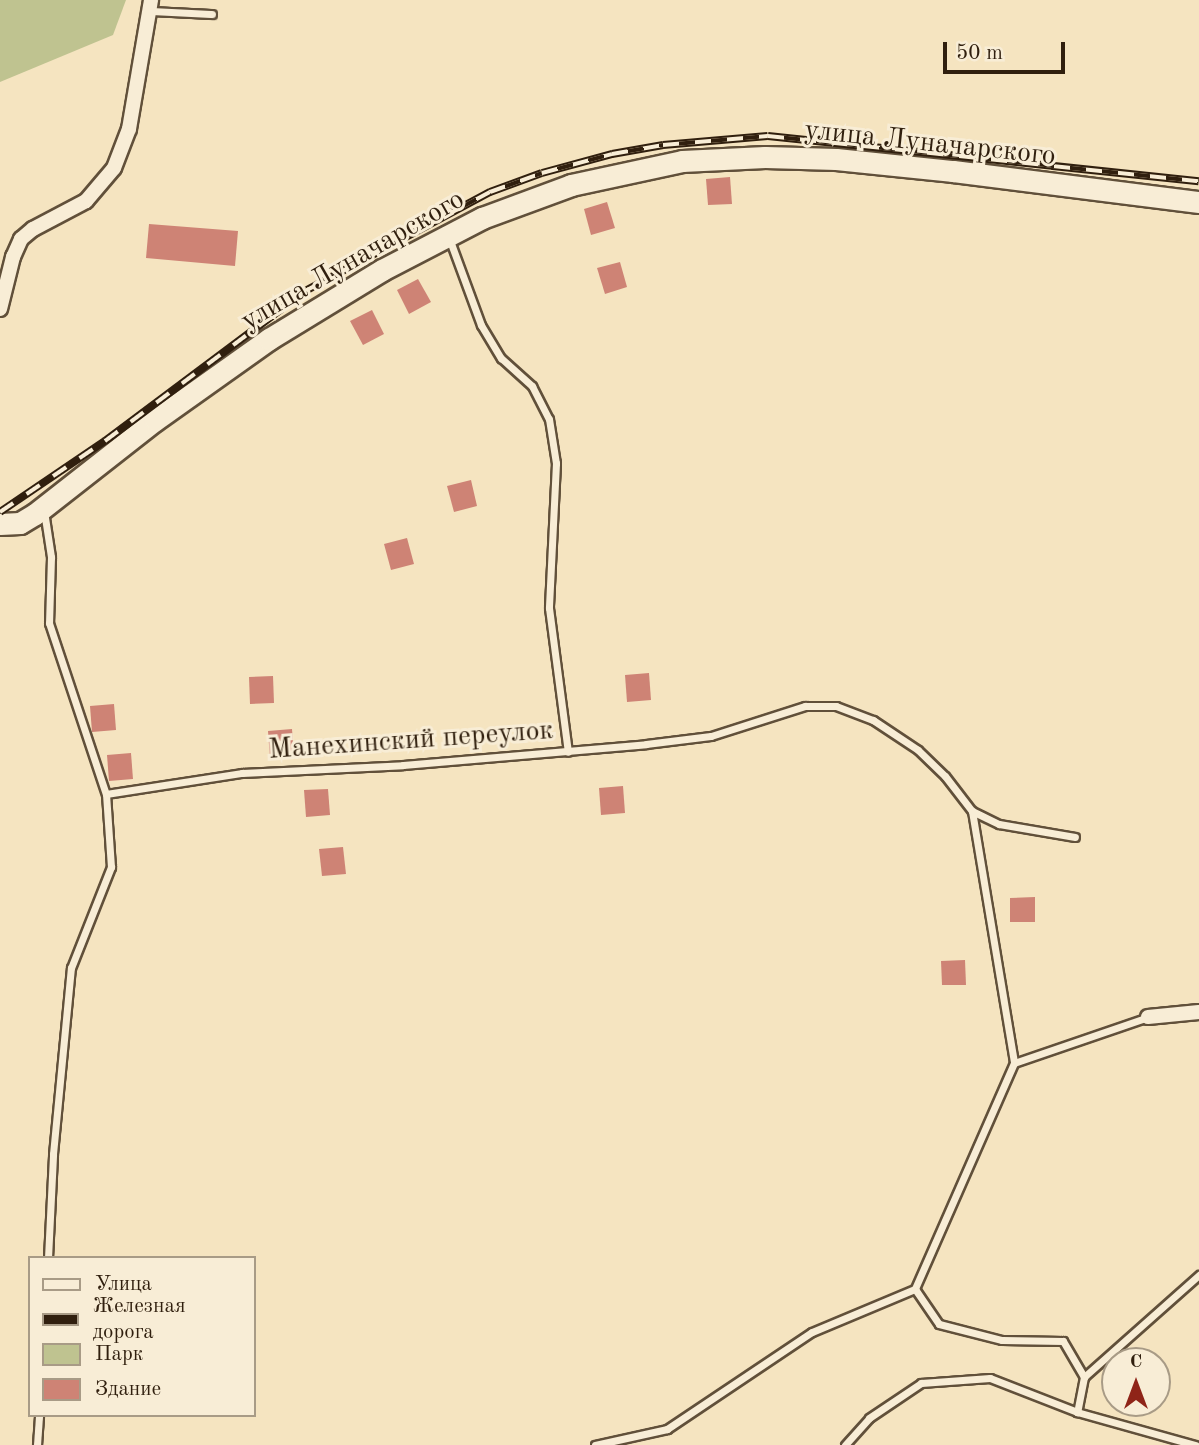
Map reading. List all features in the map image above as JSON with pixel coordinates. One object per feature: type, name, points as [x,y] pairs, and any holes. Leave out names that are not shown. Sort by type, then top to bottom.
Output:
[{"type":"main road","name":"улица Луначарского","points":[[0,524],[20,523],[155,420],[270,339],[382,270],[482,218],[558,190],[628,171],[682,161],[751,158],[849,160],[1199,202]]},
{"type":"street","points":[[0,309],[20,239],[33,229],[86,201],[114,168],[129,128],[150,5]]},
{"type":"street","points":[[1148,1017],[1199,1012]]},
{"type":"lane","points":[[150,5],[212,14]]},
{"type":"lane","points":[[448,235],[481,326],[501,358],[531,386],[549,419],[556,463],[549,608],[568,752]]},
{"type":"lane","points":[[43,507],[51,557],[49,623],[106,794],[110,867],[71,968],[53,1154],[48,1256]]},
{"type":"lane","name":"Манехинский переулок","points":[[106,794],[242,773],[568,752],[589,747],[712,736],[805,706],[836,706],[873,720],[918,750],[945,776],[972,811]]},
{"type":"lane","points":[[972,811],[999,824],[1074,837]]},
{"type":"lane","points":[[595,1445],[667,1429],[812,1332],[915,1289],[1014,1063],[972,811]]},
{"type":"lane","points":[[1014,1063],[1148,1017]]},
{"type":"lane","points":[[1077,1412],[1084,1377],[1199,1275]]},
{"type":"lane","points":[[915,1289],[939,1324],[1002,1340],[1063,1341],[1084,1377]]},
{"type":"lane","points":[[845,1445],[869,1418],[921,1383],[990,1378],[1077,1412],[1195,1445]]},
{"type":"lane","points":[[37,1445],[39,1417]]},
{"type":"green space","points":[[0,0],[126,0],[113,35],[0,82]]},
{"type":"building","points":[[730,177],[732,204],[708,205],[706,179]]},
{"type":"building","points":[[607,202],[615,228],[591,235],[584,209]]},
{"type":"building","points":[[149,224],[238,231],[235,266],[146,258]]},
{"type":"building","points":[[620,262],[627,287],[605,294],[597,268]]},
{"type":"building","points":[[418,279],[431,302],[409,314],[397,290]]},
{"type":"building","points":[[372,310],[384,334],[363,345],[350,321]]},
{"type":"building","points":[[471,480],[477,506],[454,512],[447,486]]},
{"type":"building","points":[[407,538],[414,564],[391,570],[384,544]]},
{"type":"building","points":[[649,673],[651,700],[627,702],[625,675]]},
{"type":"building","points":[[273,676],[274,703],[250,704],[249,677]]},
{"type":"building","points":[[114,704],[116,730],[92,732],[90,706]]},
{"type":"building","points":[[292,729],[294,756],[270,758],[268,731]]},
{"type":"building","points":[[131,753],[133,779],[109,781],[107,755]]},
{"type":"building","points":[[623,786],[625,813],[601,815],[599,788]]},
{"type":"building","points":[[328,789],[330,815],[306,817],[304,790]]},
{"type":"building","points":[[343,847],[346,874],[322,876],[319,849]]},
{"type":"building","points":[[1035,897],[1035,922],[1010,922],[1010,898]]},
{"type":"building","points":[[965,960],[966,985],[942,985],[941,961]]},
{"type":"railway","points":[[0,512],[105,441],[307,290],[490,192],[542,173],[612,154],[663,145],[768,136],[1199,181]]}]
